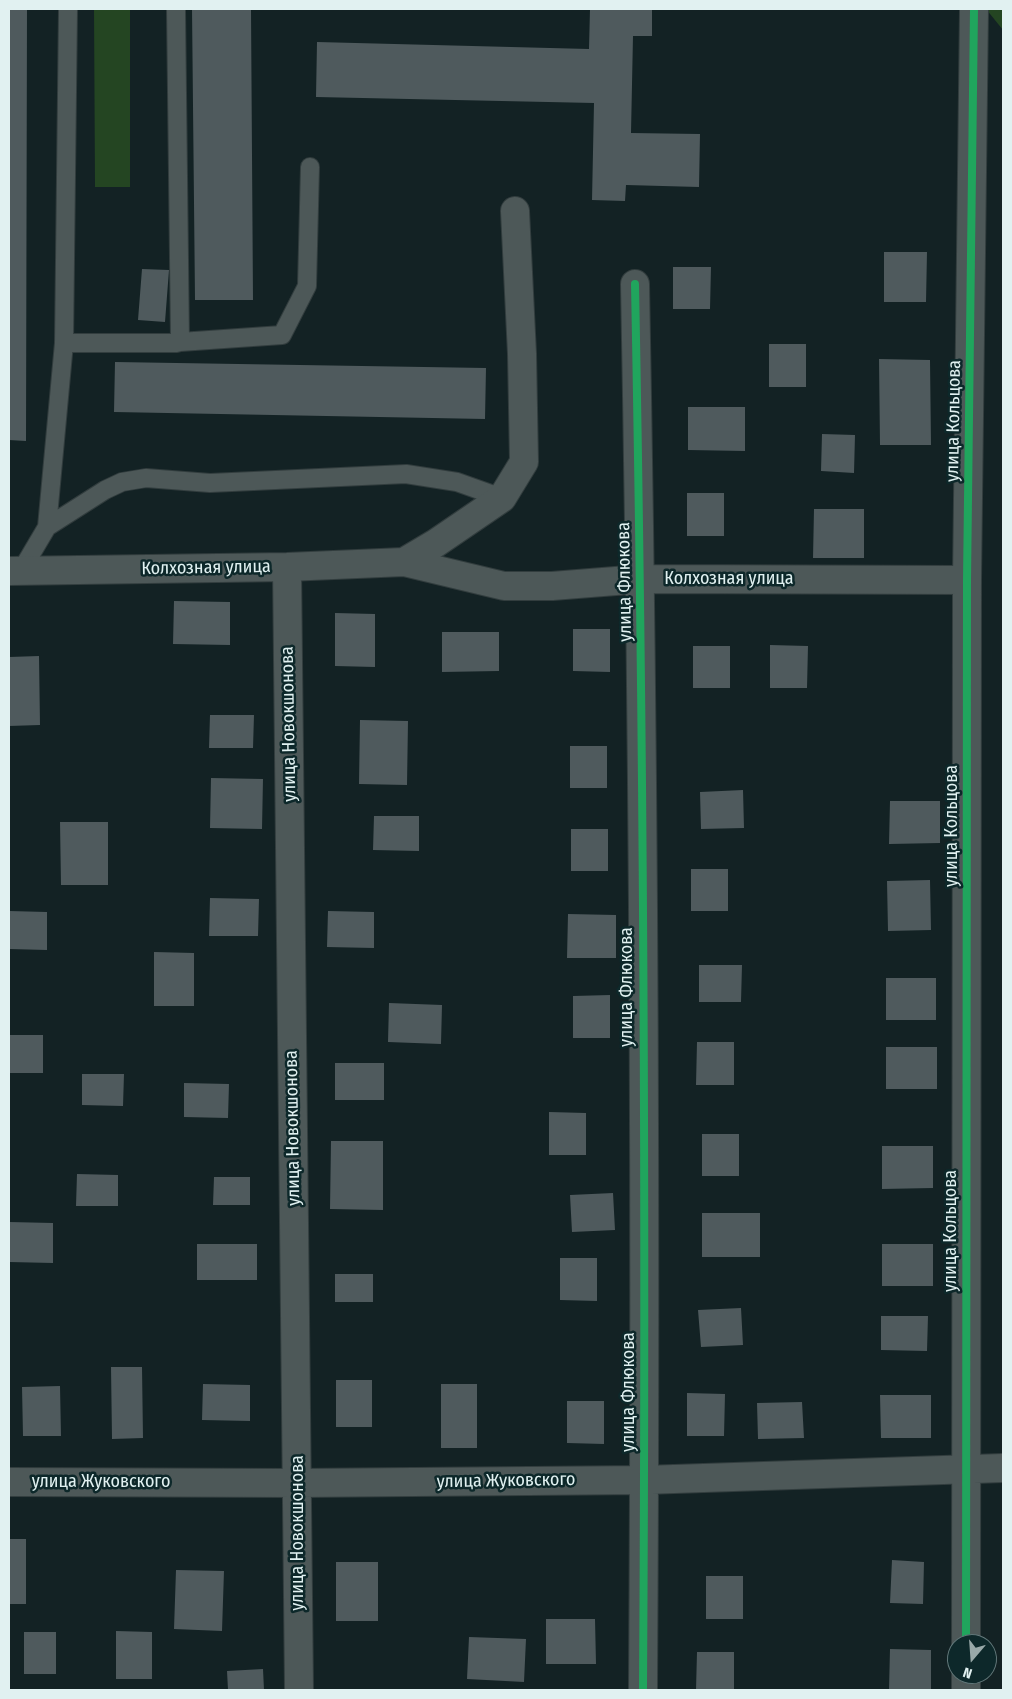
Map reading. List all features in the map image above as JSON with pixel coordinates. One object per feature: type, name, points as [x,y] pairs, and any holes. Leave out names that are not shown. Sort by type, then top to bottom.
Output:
[{"type":"street","name":"улица Кольцова","points":[[966,1634],[967,580],[974,9]]},
{"type":"street","name":"Колхозная улица","points":[[404,562],[436,543],[502,498],[524,462],[522,354],[515,211]]},
{"type":"street","name":"улица Флюкова","points":[[635,284],[641,579],[643,1690]]},
{"type":"street","name":"Колхозная улица","points":[[15,571],[288,567],[404,562],[504,586],[552,586],[641,579],[967,580]]},
{"type":"street","name":"улица Новокшонова","points":[[288,567],[299,1690]]},
{"type":"street","name":"улица Жуковского","points":[[9,1482],[297,1483],[644,1480],[1003,1468]]},
{"type":"lane","points":[[48,527],[64,342],[68,9]]},
{"type":"lane","points":[[176,9],[180,342]]},
{"type":"lane","points":[[64,342],[176,343],[282,335],[307,286],[310,167]]},
{"type":"lane","points":[[15,571],[48,527],[105,490],[122,482],[146,478],[210,483],[406,474],[457,482],[502,498]]},
{"type":"green space","points":[[94,9],[130,9],[130,187],[95,187]]},
{"type":"green space","points":[[986,9],[1003,9],[1003,30]]},
{"type":"building","points":[[9,9],[27,9],[26,441],[9,440]]},
{"type":"building","points":[[192,9],[251,9],[253,300],[195,300]]},
{"type":"building","points":[[590,9],[652,9],[652,36],[633,36],[631,133],[700,134],[699,187],[626,185],[625,201],[592,200],[594,103],[316,97],[317,42],[589,49]]},
{"type":"building","points":[[884,252],[927,252],[926,302],[884,302]]},
{"type":"building","points":[[673,267],[711,267],[710,309],[673,309]]},
{"type":"building","points":[[142,269],[169,270],[165,322],[138,320]]},
{"type":"building","points":[[769,344],[806,344],[806,387],[769,387]]},
{"type":"building","points":[[879,359],[930,360],[931,445],[880,445]]},
{"type":"building","points":[[115,362],[486,368],[485,419],[114,412]]},
{"type":"building","points":[[688,407],[745,407],[745,451],[688,450]]},
{"type":"building","points":[[822,434],[855,435],[854,473],[821,471]]},
{"type":"building","points":[[687,493],[724,493],[724,536],[687,536]]},
{"type":"building","points":[[814,509],[864,509],[864,558],[813,558]]},
{"type":"building","points":[[174,601],[230,602],[230,645],[173,644]]},
{"type":"building","points":[[335,613],[375,614],[375,667],[335,666]]},
{"type":"building","points":[[573,629],[610,629],[610,672],[573,671]]},
{"type":"building","points":[[442,632],[499,632],[499,671],[442,672]]},
{"type":"building","points":[[770,645],[808,646],[807,688],[770,688]]},
{"type":"building","points":[[693,646],[730,646],[730,688],[693,688]]},
{"type":"building","points":[[39,656],[40,725],[9,726],[9,657]]},
{"type":"building","points":[[210,715],[254,715],[253,748],[209,748]]},
{"type":"building","points":[[360,720],[408,721],[407,785],[359,784]]},
{"type":"building","points":[[570,746],[607,746],[607,788],[570,788]]},
{"type":"building","points":[[211,778],[263,779],[262,829],[210,828]]},
{"type":"building","points":[[743,790],[744,828],[701,829],[700,792]]},
{"type":"building","points":[[890,801],[940,801],[940,843],[889,844]]},
{"type":"building","points":[[374,816],[419,816],[419,851],[373,850]]},
{"type":"building","points":[[60,822],[108,822],[108,885],[61,885]]},
{"type":"building","points":[[571,829],[608,829],[608,871],[571,871]]},
{"type":"building","points":[[691,869],[728,869],[728,911],[691,911]]},
{"type":"building","points":[[930,880],[931,930],[888,931],[887,881]]},
{"type":"building","points":[[210,898],[259,899],[258,936],[209,936]]},
{"type":"building","points":[[9,911],[47,912],[47,950],[9,949]]},
{"type":"building","points":[[328,911],[374,912],[374,948],[327,947]]},
{"type":"building","points":[[568,914],[616,915],[616,958],[567,958]]},
{"type":"building","points":[[154,952],[194,953],[194,1006],[154,1006]]},
{"type":"building","points":[[699,965],[742,965],[741,1002],[699,1002]]},
{"type":"building","points":[[886,978],[936,978],[936,1020],[886,1020]]},
{"type":"building","points":[[610,995],[610,1038],[573,1038],[573,996]]},
{"type":"building","points":[[389,1003],[442,1005],[441,1044],[388,1042]]},
{"type":"building","points":[[9,1035],[43,1035],[43,1073],[9,1073]]},
{"type":"building","points":[[697,1042],[734,1042],[734,1085],[696,1085]]},
{"type":"building","points":[[886,1047],[937,1047],[937,1089],[886,1089]]},
{"type":"building","points":[[335,1063],[384,1063],[384,1100],[335,1100]]},
{"type":"building","points":[[82,1074],[124,1074],[123,1106],[82,1105]]},
{"type":"building","points":[[184,1083],[229,1084],[228,1118],[184,1117]]},
{"type":"building","points":[[549,1112],[586,1113],[586,1155],[549,1155]]},
{"type":"building","points":[[702,1134],[739,1134],[739,1176],[702,1176]]},
{"type":"building","points":[[331,1141],[383,1141],[383,1210],[330,1209]]},
{"type":"building","points":[[882,1146],[933,1146],[933,1188],[882,1189]]},
{"type":"building","points":[[77,1174],[118,1175],[118,1206],[76,1206]]},
{"type":"building","points":[[214,1177],[250,1177],[250,1205],[213,1205]]},
{"type":"building","points":[[613,1193],[615,1230],[572,1232],[570,1195]]},
{"type":"building","points":[[702,1213],[760,1213],[760,1257],[702,1257]]},
{"type":"building","points":[[9,1222],[53,1223],[53,1263],[9,1262]]},
{"type":"building","points":[[197,1244],[257,1244],[257,1280],[197,1280]]},
{"type":"building","points":[[882,1244],[933,1244],[933,1286],[882,1286]]},
{"type":"building","points":[[560,1258],[597,1258],[597,1301],[560,1300]]},
{"type":"building","points":[[335,1274],[373,1274],[373,1302],[335,1302]]},
{"type":"building","points":[[741,1308],[743,1345],[701,1347],[698,1310]]},
{"type":"building","points":[[881,1316],[928,1316],[927,1351],[881,1350]]},
{"type":"building","points":[[111,1367],[142,1367],[143,1438],[112,1439]]},
{"type":"building","points":[[336,1380],[372,1380],[372,1427],[336,1427]]},
{"type":"building","points":[[203,1384],[250,1385],[250,1421],[202,1420]]},
{"type":"building","points":[[441,1384],[477,1384],[477,1448],[441,1448]]},
{"type":"building","points":[[60,1386],[61,1436],[23,1436],[22,1387]]},
{"type":"building","points":[[687,1393],[725,1394],[724,1436],[687,1436]]},
{"type":"building","points":[[880,1395],[931,1395],[931,1438],[881,1438]]},
{"type":"building","points":[[567,1401],[604,1401],[604,1444],[567,1443]]},
{"type":"building","points":[[802,1402],[804,1438],[758,1439],[757,1403]]},
{"type":"building","points":[[9,1539],[26,1539],[26,1604],[9,1604]]},
{"type":"building","points":[[892,1560],[924,1562],[923,1604],[890,1603]]},
{"type":"building","points":[[336,1562],[378,1562],[378,1621],[336,1621]]},
{"type":"building","points":[[176,1570],[224,1571],[222,1631],[174,1629]]},
{"type":"building","points":[[706,1576],[743,1576],[743,1619],[706,1619]]},
{"type":"building","points":[[546,1619],[595,1619],[596,1664],[546,1664]]},
{"type":"building","points":[[116,1631],[152,1632],[152,1679],[116,1679]]},
{"type":"building","points":[[24,1632],[56,1632],[56,1674],[24,1674]]},
{"type":"building","points":[[469,1637],[526,1639],[524,1682],[467,1679]]},
{"type":"building","points":[[890,1649],[931,1650],[931,1690],[889,1690]]},
{"type":"building","points":[[697,1652],[734,1652],[734,1690],[696,1690]]},
{"type":"building","points":[[263,1669],[264,1690],[228,1690],[227,1671]]},
{"type":"cycle path","points":[[966,1634],[967,580],[974,9]]},
{"type":"cycle path","points":[[635,284],[644,987],[643,1690]]}]
